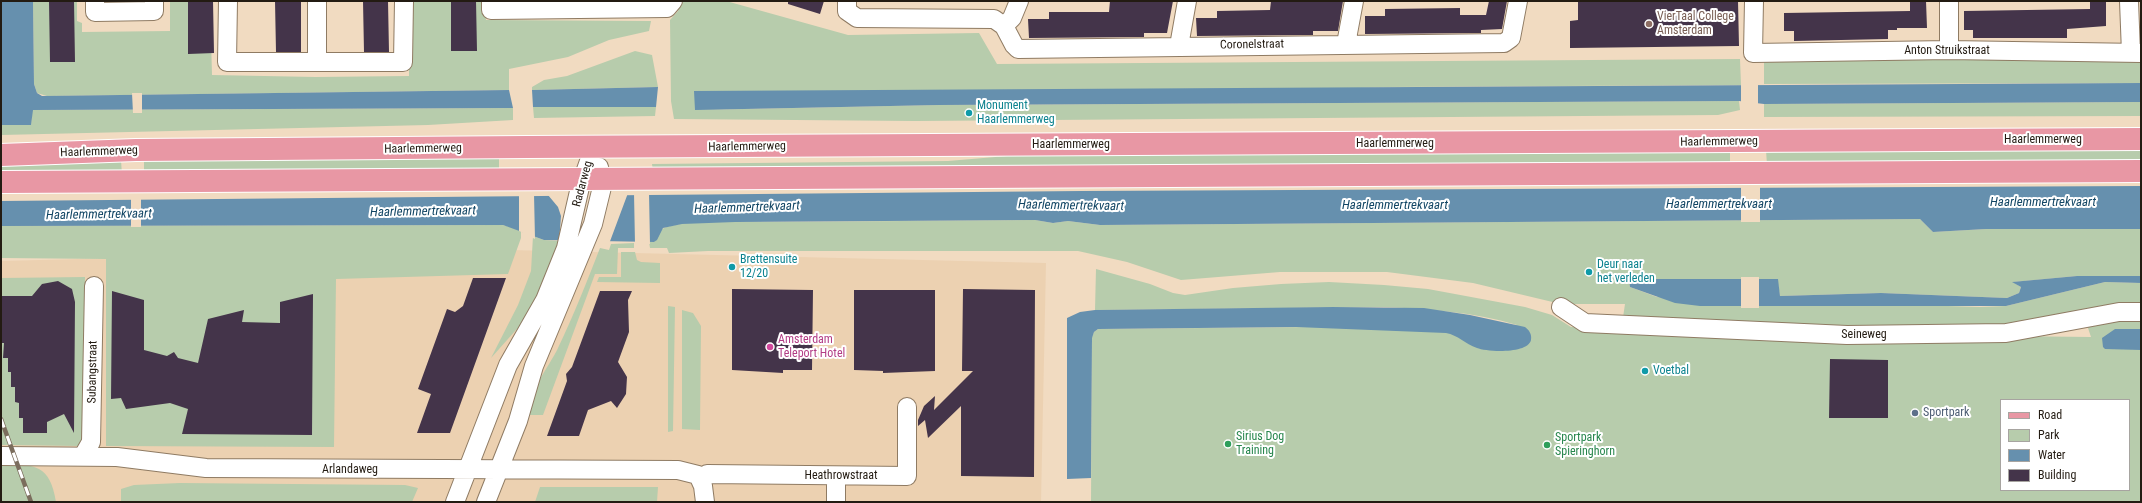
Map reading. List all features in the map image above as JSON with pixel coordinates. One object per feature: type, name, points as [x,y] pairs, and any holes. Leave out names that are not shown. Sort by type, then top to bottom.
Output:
[{"type":"main road","name":"Haarlemmerweg","points":[[1,154],[142,150],[2141,139]]},
{"type":"main road","points":[[1,182],[592,183],[2141,171]]},
{"type":"street","points":[[95,1],[95,12],[154,11],[154,1]]},
{"type":"street","points":[[228,1],[227,62],[403,62],[404,1]]},
{"type":"street","points":[[317,1],[317,62]]},
{"type":"street","points":[[491,1],[491,10],[670,5]]},
{"type":"street","points":[[847,1],[847,11],[857,18],[994,19],[1004,26],[1012,18],[1019,1]]},
{"type":"street","points":[[1179,46],[1187,1]]},
{"type":"street","points":[[1346,44],[1354,1]]},
{"type":"street","name":"Coronelstraat","points":[[1004,26],[1014,45],[1018,49],[1504,43],[1511,38],[1518,1]]},
{"type":"street","name":"Anton Struikstraat","points":[[1754,1],[1753,53],[1949,50],[2136,53]]},
{"type":"street","points":[[1949,1],[1949,50]]},
{"type":"street","points":[[2129,1],[2136,53]]},
{"type":"street","name":"Radarweg","points":[[486,502],[518,421],[534,366],[585,247],[593,224],[592,183],[594,147]]},
{"type":"street","name":"Radarweg","points":[[455,502],[508,365],[545,300],[592,183]]},
{"type":"street","name":"Subangstraat","points":[[83,456],[91,442],[94,286]]},
{"type":"street","name":"Seineweg","points":[[1561,308],[1584,323],[1847,335],[2006,334],[2119,312],[2141,312]]},
{"type":"street","name":"Heathrowstraat","points":[[703,474],[907,476],[907,407]]},
{"type":"street","name":"Arlandaweg","points":[[1,456],[83,456],[117,458],[206,468],[678,470],[703,474]]},
{"type":"street","points":[[703,474],[705,502]]},
{"type":"street","points":[[836,476],[836,502]]},
{"type":"shaded area","points":[[469,249],[1046,263],[1041,502],[1,502],[1,261]]},
{"type":"green space","points":[[33,1],[77,1],[77,21],[82,23],[82,32],[170,31],[170,1],[210,1],[212,75],[316,77],[409,76],[409,1],[484,1],[486,20],[651,21],[649,31],[609,40],[568,57],[509,69],[509,90],[47,96],[37,93],[34,84]]},
{"type":"green space","points":[[682,1],[726,1],[848,35],[979,33],[997,64],[1740,59],[1741,85],[1389,87],[695,110],[939,105],[1739,101],[1740,110],[1718,115],[915,121],[674,119],[671,101],[670,20],[678,11]]},
{"type":"green space","points":[[635,51],[652,55],[658,87],[532,90],[532,87],[544,80],[567,76]]},
{"type":"green space","points":[[2141,57],[2141,83],[1764,84],[1764,60]]},
{"type":"green space","points":[[2141,102],[2141,116],[1764,117],[1764,104]]},
{"type":"green space","points":[[533,107],[656,107],[655,116],[534,118]]},
{"type":"green space","points":[[513,108],[513,120],[428,125],[1,135],[1,125],[31,125],[32,110]]},
{"type":"green space","points":[[2141,148],[2141,163],[1767,165],[1766,150]]},
{"type":"green space","points":[[1730,150],[1730,164],[653,171],[652,164],[948,161],[1019,155]]},
{"type":"green space","points":[[499,155],[499,171],[144,174],[144,161]]},
{"type":"green space","points":[[121,160],[122,175],[1,176],[1,166],[37,162]]},
{"type":"green space","name":"Sportpark Spieringhorn","points":[[1920,219],[1933,232],[1986,229],[2141,229],[2141,276],[2077,276],[2013,282],[2021,287],[2019,293],[2007,298],[1881,293],[1780,296],[1777,279],[1640,279],[1628,275],[1630,287],[1657,297],[1980,307],[2006,306],[2105,282],[2141,283],[2141,305],[2020,327],[1838,334],[2091,337],[2087,325],[2141,318],[2141,329],[2115,329],[2141,337],[2141,502],[1091,502],[1092,337],[1094,332],[1098,329],[1517,325],[1468,314],[1383,307],[1095,310],[1096,269],[1150,284],[1173,293],[1185,295],[1233,288],[1281,284],[1329,282],[1384,285],[1428,289],[1525,307],[1552,315],[1571,327],[1655,329],[1622,324],[1625,304],[1561,304],[1473,283],[1387,272],[1280,272],[1181,280],[1127,262],[1078,251],[708,251],[669,253],[667,248],[650,248],[649,242],[654,242],[661,230],[664,228],[686,223],[701,222],[1035,220],[1053,223],[1068,221],[1100,225]]},
{"type":"green space","points":[[503,225],[521,230],[521,238],[508,274],[336,279],[334,447],[106,446],[106,259],[1,258],[1,226]]},
{"type":"green space","points":[[533,236],[544,240],[559,241],[543,291],[532,312],[491,358],[518,305],[531,271]]},
{"type":"green space","points":[[634,243],[634,248],[618,248],[617,274],[595,274],[543,415],[529,415],[531,398],[539,380],[564,336],[600,248],[609,250],[611,244]]},
{"type":"green space","points":[[621,252],[635,252],[637,260],[641,262],[660,263],[660,283],[597,282],[599,277],[621,277]]},
{"type":"green space","points":[[85,277],[83,438],[79,446],[1,445],[1,278]]},
{"type":"green space","points":[[668,306],[675,307],[673,431],[668,432]]},
{"type":"green space","points":[[682,310],[693,313],[701,326],[700,430],[682,429]]},
{"type":"green space","points":[[1,463],[32,466],[45,473],[50,480],[56,502],[1,502]]},
{"type":"green space","points":[[180,483],[405,485],[418,488],[412,502],[121,502],[121,489],[134,485]]},
{"type":"green space","points":[[540,487],[658,487],[657,502],[535,502]]},
{"type":"water","points":[[1,1],[33,1],[34,84],[37,93],[42,96],[509,90],[513,108],[33,110],[31,125],[1,125]]},
{"type":"water","points":[[2141,83],[2141,102],[1764,104],[1739,101],[939,105],[695,110],[694,91]]},
{"type":"water","points":[[658,87],[656,107],[533,107],[532,90]]},
{"type":"water","name":"Haarlemmertrekvaart","points":[[2141,186],[2141,229],[1986,229],[1933,232],[1920,219],[1100,225],[1068,221],[1053,223],[1035,220],[735,222],[682,224],[663,228],[657,240],[654,242],[544,240],[503,225],[1,226],[1,201],[1082,191]]},
{"type":"water","points":[[1628,275],[1641,279],[1778,279],[1780,296],[1881,293],[2007,298],[2019,293],[2021,287],[2012,282],[2077,276],[2141,276],[2141,283],[2105,282],[2006,306],[1700,306],[1675,303],[1630,287]]},
{"type":"water","points":[[1333,307],[1424,308],[1470,315],[1525,327],[1530,332],[1531,340],[1528,345],[1523,348],[1498,351],[1477,348],[1446,333],[1296,327],[1098,329],[1094,332],[1092,338],[1091,478],[1067,479],[1067,318],[1080,312],[1095,310]]},
{"type":"water","points":[[2115,329],[2141,329],[2141,350],[2105,349],[2103,347],[2102,338]]},
{"type":"pier","points":[[1758,82],[1758,105],[1741,103],[1741,83]]},
{"type":"pier","points":[[132,93],[142,93],[142,113],[133,113]]},
{"type":"pier","points":[[1741,186],[1760,186],[1760,222],[1741,222]]},
{"type":"pier","points":[[628,193],[609,244],[559,243],[561,216],[558,207],[548,195]]},
{"type":"pier","points":[[634,193],[649,193],[650,244],[635,244]]},
{"type":"pier","points":[[519,194],[534,194],[535,239],[519,231]]},
{"type":"pier","points":[[131,198],[141,198],[141,227],[131,227]]},
{"type":"pier","points":[[1741,277],[1759,277],[1759,308],[1741,308]]},
{"type":"building","points":[[49,1],[74,1],[75,62],[50,62]]},
{"type":"building","points":[[188,1],[213,1],[214,53],[188,54]]},
{"type":"building","points":[[275,1],[301,1],[301,52],[276,52]]},
{"type":"building","points":[[363,1],[388,1],[389,52],[364,52]]},
{"type":"building","points":[[451,1],[476,1],[477,51],[451,51]]},
{"type":"building","points":[[788,1],[824,1],[820,14],[788,4]]},
{"type":"building","points":[[1110,1],[1173,1],[1167,33],[1144,33],[1144,37],[1029,38],[1028,19],[1049,19],[1049,12],[1109,12]]},
{"type":"building","points":[[1271,1],[1343,1],[1338,31],[1313,31],[1313,35],[1197,36],[1196,18],[1217,18],[1217,11],[1270,10]]},
{"type":"building","points":[[1489,1],[1507,1],[1502,29],[1481,30],[1481,33],[1365,34],[1365,16],[1385,16],[1385,9],[1460,8],[1460,15],[1486,15]]},
{"type":"building","name":"VierTaal College Amsterdam","points":[[1578,1],[1738,1],[1739,46],[1570,48],[1570,21],[1578,20]]},
{"type":"building","points":[[1910,1],[1926,1],[1927,28],[1897,28],[1897,30],[1888,30],[1888,39],[1794,41],[1794,31],[1784,31],[1784,13],[1910,11]]},
{"type":"building","points":[[2090,1],[2106,1],[2106,26],[2067,29],[2067,38],[1973,38],[1973,30],[1964,30],[1964,11],[2090,9]]},
{"type":"building","points":[[473,278],[506,278],[450,433],[417,433],[431,394],[418,389],[447,309],[455,312],[463,306]]},
{"type":"building","points":[[58,281],[72,289],[75,302],[74,433],[64,414],[47,422],[47,433],[23,433],[23,418],[19,418],[19,403],[15,402],[15,387],[11,387],[11,372],[8,372],[8,358],[3,358],[4,343],[1,343],[1,296],[32,296],[42,284]]},
{"type":"building","points":[[732,289],[813,290],[812,370],[783,370],[783,373],[732,370]]},
{"type":"building","points":[[963,289],[1035,290],[1034,477],[961,476],[961,406],[928,438],[925,420],[918,426],[918,420],[924,406],[935,396],[934,410],[973,371],[962,371]]},
{"type":"building","points":[[854,290],[935,290],[935,371],[883,373],[883,371],[854,370]]},
{"type":"building","points":[[112,291],[144,300],[144,350],[167,356],[174,352],[178,358],[198,363],[208,319],[244,310],[242,322],[280,323],[280,302],[313,294],[312,435],[182,434],[188,409],[170,403],[126,409],[121,398],[111,399]]},
{"type":"building","points":[[600,291],[632,291],[628,300],[629,332],[618,362],[627,377],[626,394],[617,408],[611,401],[588,410],[579,436],[547,436],[567,381],[566,374],[572,367]]},
{"type":"building","points":[[1830,359],[1888,360],[1888,418],[1829,418]]},
{"type":"railway","points":[[1,419],[31,502]]},
{"type":"place","name":"VierTaal College Amsterdam","points":[[1649,24]]},
{"type":"place","name":"Monument Haarlemmerweg","points":[[969,113]]},
{"type":"place","name":"Brettensuite 12/20","points":[[732,267]]},
{"type":"place","name":"Deur naar het verleden","points":[[1589,272]]},
{"type":"place","name":"Amsterdam Teleport Hotel","points":[[770,347]]},
{"type":"place","name":"Voetbal","points":[[1645,371]]},
{"type":"place","name":"Sportpark","points":[[1915,413]]},
{"type":"place","name":"Sirius Dog Training","points":[[1228,444]]},
{"type":"place","name":"Sportpark Spieringhorn","points":[[1547,445]]}]
